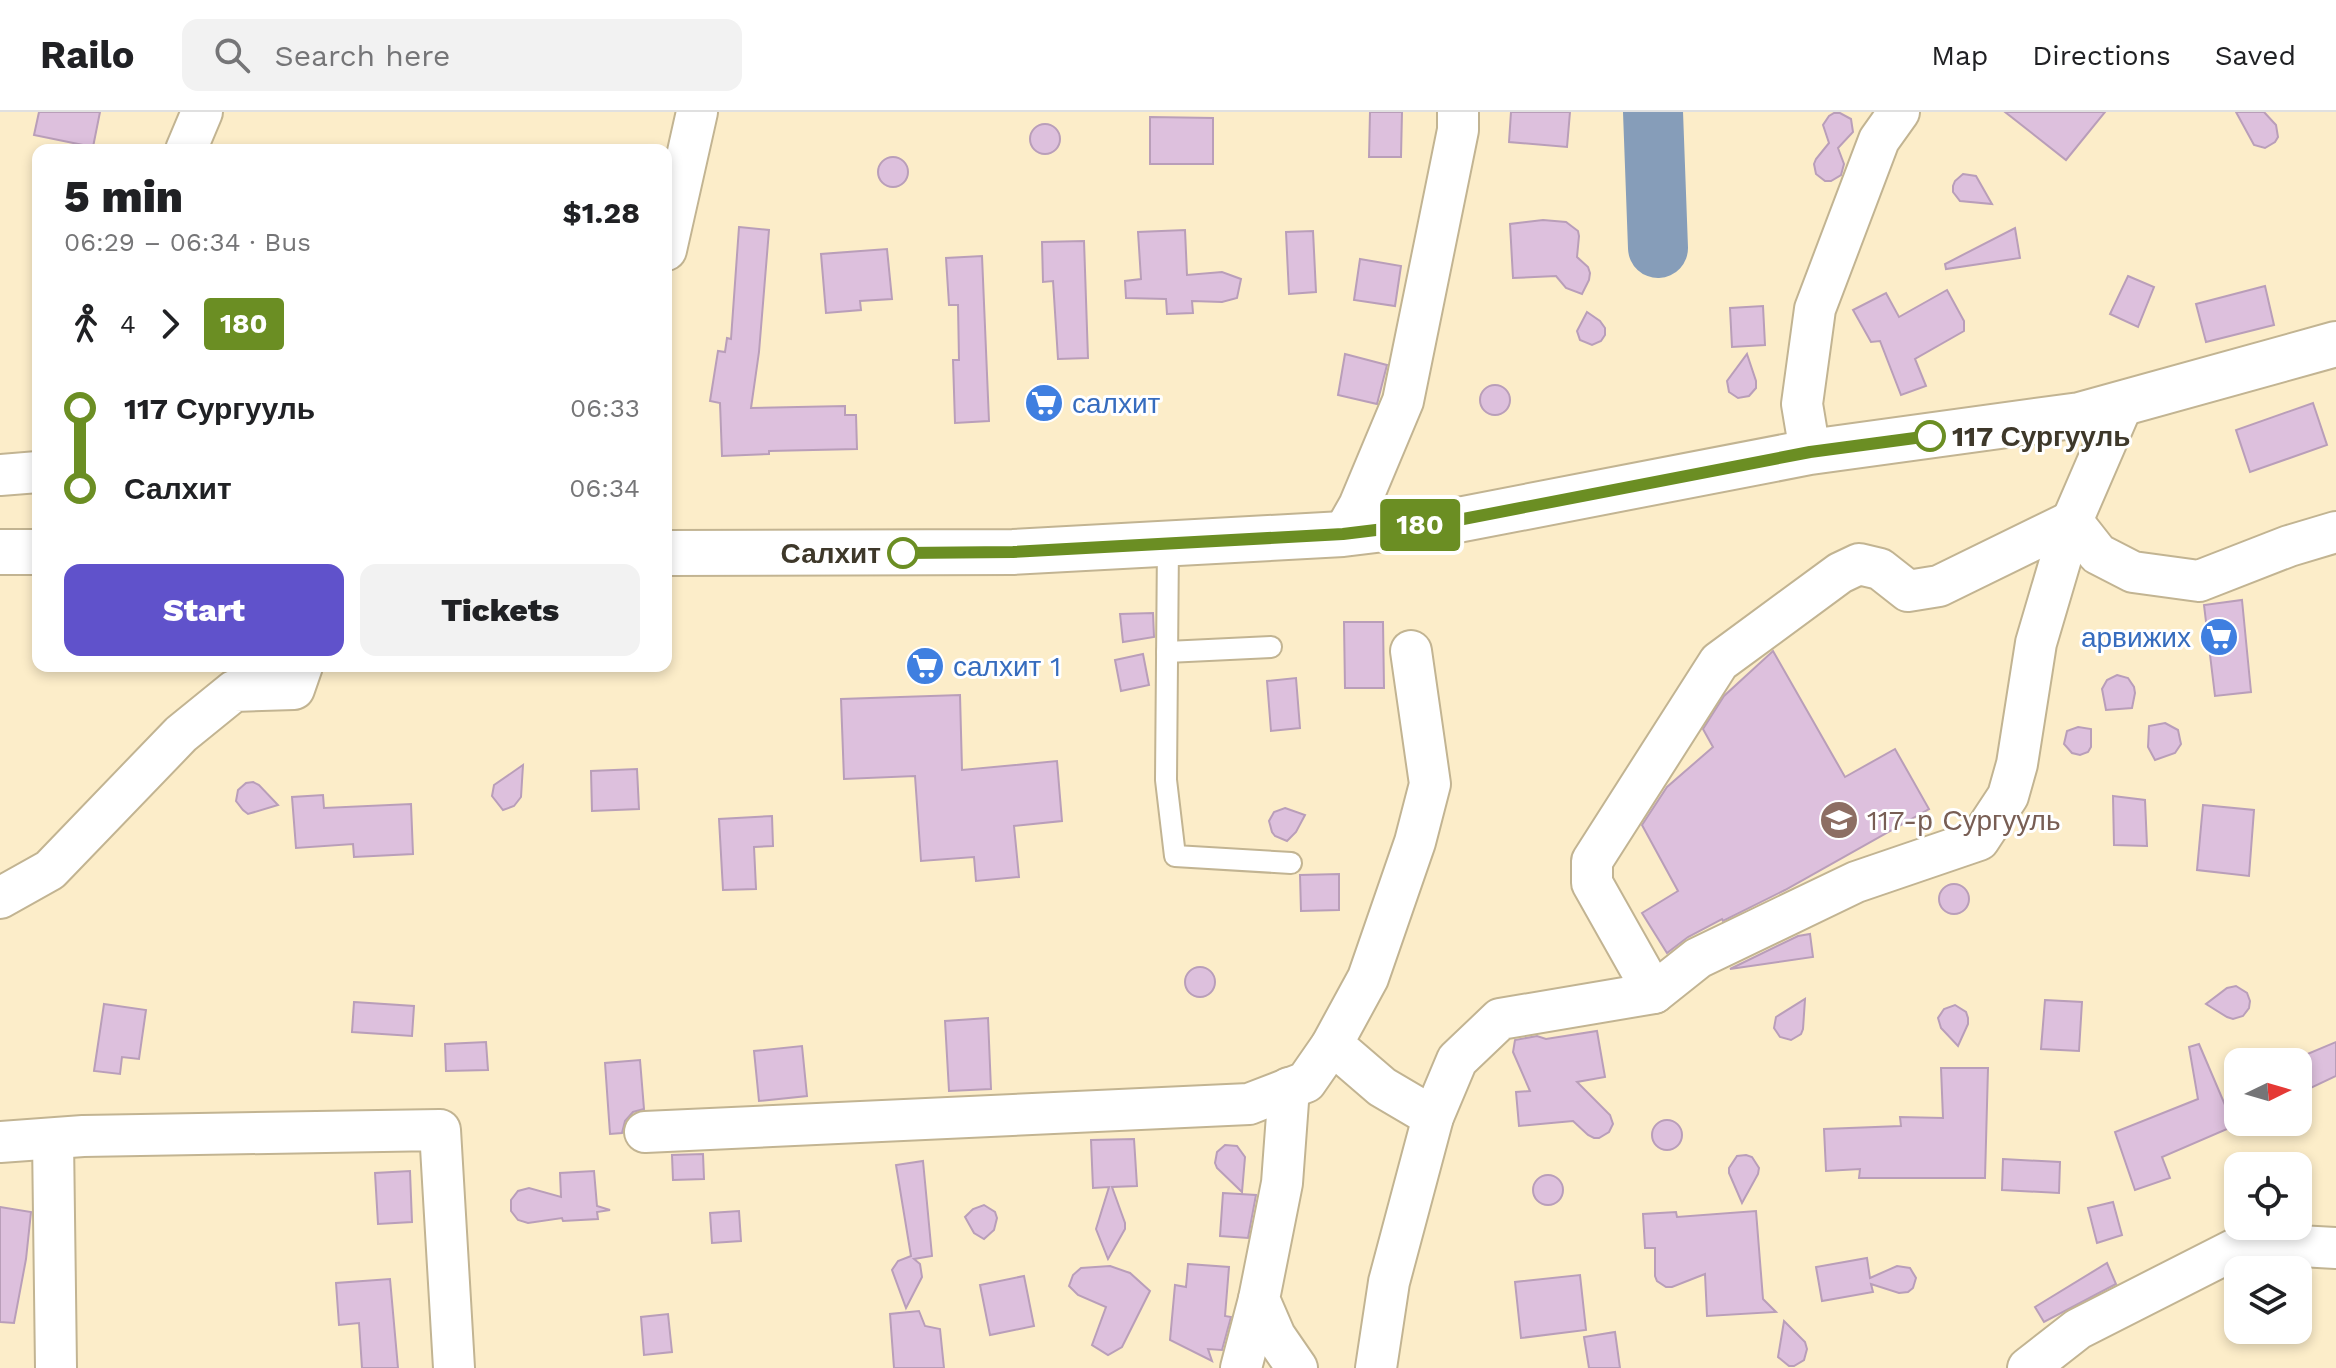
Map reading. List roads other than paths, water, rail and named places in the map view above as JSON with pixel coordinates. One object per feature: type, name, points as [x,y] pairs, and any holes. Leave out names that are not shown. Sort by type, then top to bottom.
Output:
[{"type":"main road","points":[[672,553],[1013,552],[1343,534],[1458,520],[1810,452],[2080,415],[2336,344]]},
{"type":"main road","points":[[0,552],[32,552]]},
{"type":"street","points":[[189,144],[202,112]]},
{"type":"street","points":[[672,223],[697,112]]},
{"type":"street","points":[[1343,534],[1359,506],[1403,401],[1458,130],[1458,112]]},
{"type":"street","points":[[1810,452],[1802,404],[1815,309],[1884,121]]},
{"type":"street","points":[[1376,1368],[1389,1282],[1433,1117],[1457,1060],[1500,1019],[1654,993],[1698,958],[1856,882],[1979,840],[2008,796],[2017,764],[2036,643],[2072,521],[2123,403]]},
{"type":"street","points":[[0,475],[32,472]]},
{"type":"street","points":[[2072,521],[2098,554],[2133,572],[2199,581],[2289,546],[2336,532]]},
{"type":"street","points":[[1654,993],[1592,883],[1592,861],[1719,662],[1840,573],[1859,564],[1880,569],[1908,591],[1939,586],[2072,521]]},
{"type":"street","points":[[645,1132],[1249,1104],[1306,1082],[1331,1046],[1368,978],[1415,842],[1430,784],[1411,651]]},
{"type":"street","points":[[0,898],[50,870],[181,734],[234,691],[294,689],[300,672]]},
{"type":"street","points":[[1331,1046],[1382,1087],[1433,1117]]},
{"type":"street","points":[[1241,1368],[1259,1299],[1282,1183],[1289,1088]]},
{"type":"street","points":[[0,1142],[83,1136],[440,1130],[454,1368]]},
{"type":"street","points":[[53,1139],[56,1368]]},
{"type":"street","points":[[2028,1368],[2078,1329],[2247,1243],[2336,1248]]},
{"type":"street","points":[[1259,1299],[1275,1336],[1297,1368]]},
{"type":"lane","points":[[1168,543],[1166,780],[1175,856],[1291,863]]},
{"type":"lane","points":[[1167,652],[1271,647]]},
{"type":"waterway","points":[[1653,112],[1658,248]]},
{"type":"place","name":"салхит","points":[[1044,403]]},
{"type":"place","name":"117 Сургууль","points":[[1930,436]]},
{"type":"place","name":"Салхит","points":[[903,553]]},
{"type":"place","name":"арвижих","points":[[2219,637]]},
{"type":"place","name":"салхит 1","points":[[925,666]]},
{"type":"place","name":"117-р Сургууль","points":[[1839,820]]}]
